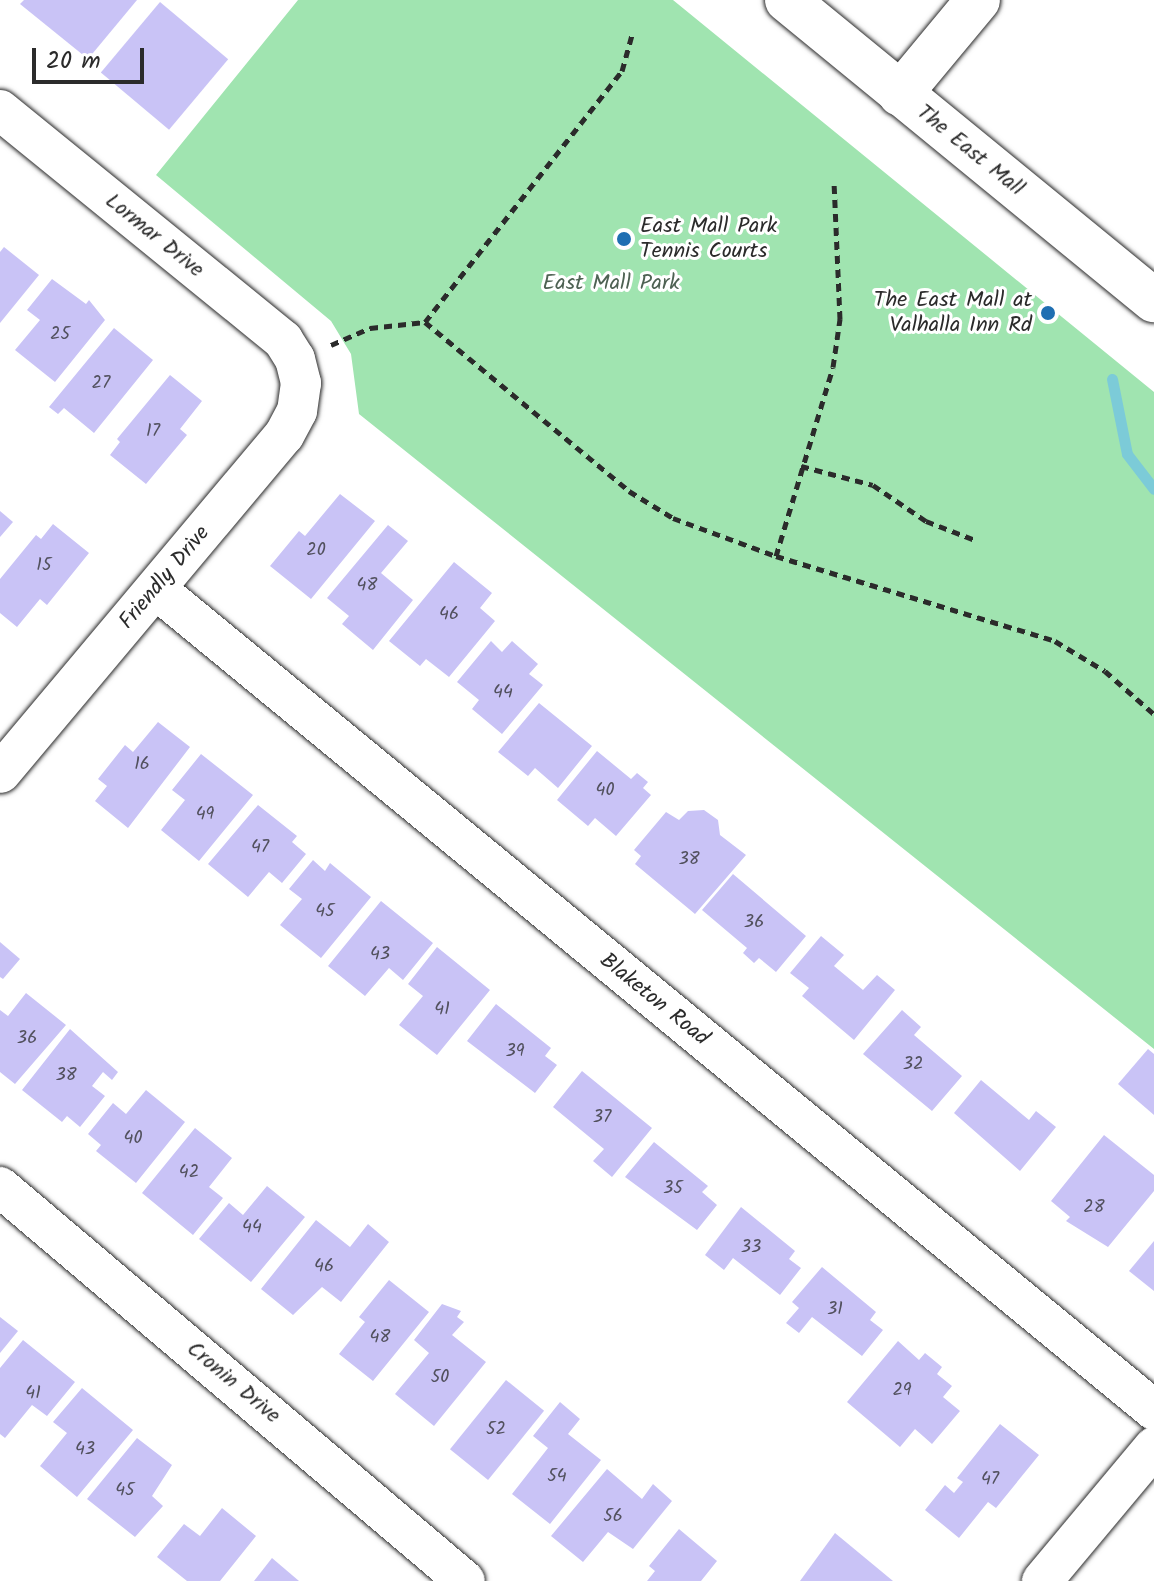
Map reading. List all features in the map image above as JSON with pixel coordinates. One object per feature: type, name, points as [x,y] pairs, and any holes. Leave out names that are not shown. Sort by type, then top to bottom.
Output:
[{"type":"main road","name":"The East Mall","points":[[787,0],[1154,300]]},
{"type":"main road","points":[[900,94],[978,0]]},
{"type":"street","name":"Lormar Drive","points":[[0,110],[283,340],[297,365]]},
{"type":"street","name":"Friendly Drive","points":[[8,748],[156,589],[292,424],[300,397],[297,365]]},
{"type":"street","name":"Blaketon Road","points":[[156,589],[1154,1410]]},
{"type":"street","name":"Cronin Drive","points":[[0,1187],[465,1581]]},
{"type":"street","points":[[1042,1581],[1154,1447]]},
{"type":"path","points":[[297,365],[370,328],[425,322],[622,71],[633,31]]},
{"type":"path","points":[[776,556],[833,367],[840,319],[834,182]]},
{"type":"path","points":[[425,322],[629,491],[673,518],[776,556],[1055,641],[1105,671],[1154,714]]},
{"type":"path","points":[[801,466],[873,485],[926,521],[975,540]]},
{"type":"green space","name":"East Mall Park","points":[[298,0],[673,0],[1154,392],[1154,1049],[359,414],[351,354],[331,321],[156,175]]},
{"type":"building","points":[[24,0],[137,0],[88,59],[20,4]]},
{"type":"building","points":[[160,2],[228,59],[169,130],[101,72]]},
{"type":"building","points":[[4,247],[39,275],[0,323],[0,252]]},
{"type":"building","points":[[52,279],[86,304],[89,300],[105,320],[55,382],[15,350],[40,320],[27,310]]},
{"type":"building","points":[[114,328],[153,360],[94,433],[64,408],[58,414],[49,407]]},
{"type":"building","points":[[170,375],[202,401],[180,429],[187,435],[146,484],[110,455],[120,442],[117,439]]},
{"type":"building","points":[[340,494],[375,521],[311,599],[270,566],[299,531],[305,536]]},
{"type":"building","points":[[0,511],[13,522],[0,537]]},
{"type":"building","points":[[53,524],[89,553],[47,605],[40,599],[17,627],[0,613],[0,579],[36,535],[41,539]]},
{"type":"building","points":[[388,525],[408,541],[381,573],[413,600],[373,650],[342,624],[349,616],[327,598]]},
{"type":"building","points":[[454,562],[492,593],[480,608],[495,621],[449,677],[426,659],[420,666],[389,641]]},
{"type":"building","points":[[491,641],[502,652],[512,641],[538,664],[529,674],[543,685],[502,734],[472,709],[479,700],[457,682]]},
{"type":"building","points":[[539,703],[592,746],[558,788],[535,768],[528,776],[498,752]]},
{"type":"building","points":[[158,722],[190,747],[128,828],[95,801],[107,786],[98,779],[125,745],[133,752]]},
{"type":"building","points":[[597,751],[631,779],[637,773],[648,782],[643,788],[651,795],[616,836],[595,818],[588,826],[557,800]]},
{"type":"building","points":[[201,754],[253,795],[199,861],[161,830],[185,800],[172,790]]},
{"type":"building","points":[[258,805],[297,836],[292,842],[306,854],[282,883],[269,872],[248,897],[208,864]]},
{"type":"building","points":[[704,810],[718,820],[720,835],[746,855],[695,914],[635,864],[641,856],[634,850],[666,812],[679,820],[688,811]]},
{"type":"building","points":[[313,860],[325,871],[330,863],[371,897],[321,958],[280,925],[302,899],[289,889]]},
{"type":"building","points":[[733,874],[806,936],[776,972],[759,958],[754,963],[743,953],[747,948],[702,910]]},
{"type":"building","points":[[381,901],[433,943],[403,980],[389,968],[365,996],[328,966]]},
{"type":"building","points":[[821,936],[844,955],[834,966],[863,990],[877,975],[895,990],[854,1040],[802,996],[809,988],[790,973]]},
{"type":"building","points":[[0,942],[20,959],[3,979],[0,977]]},
{"type":"building","points":[[437,947],[490,990],[437,1055],[399,1025],[423,996],[408,984]]},
{"type":"building","points":[[26,993],[66,1025],[15,1084],[0,1072],[0,1010],[8,1016]]},
{"type":"building","points":[[496,1004],[551,1048],[545,1056],[557,1065],[535,1093],[467,1041]]},
{"type":"building","points":[[902,1010],[921,1027],[914,1035],[962,1076],[932,1111],[863,1054]]},
{"type":"building","points":[[70,1029],[118,1072],[112,1080],[103,1072],[92,1086],[105,1096],[80,1127],[67,1116],[62,1122],[22,1090]]},
{"type":"building","points":[[1148,1049],[1154,1054],[1154,1115],[1118,1084]]},
{"type":"building","points":[[582,1071],[652,1128],[612,1177],[593,1161],[604,1149],[553,1107]]},
{"type":"building","points":[[981,1080],[1029,1120],[1036,1111],[1056,1127],[1020,1171],[954,1113]]},
{"type":"building","points":[[146,1090],[185,1122],[136,1183],[96,1151],[101,1145],[88,1134],[113,1103],[126,1114]]},
{"type":"building","points":[[195,1128],[232,1158],[209,1187],[223,1198],[193,1235],[142,1193]]},
{"type":"building","points":[[1104,1135],[1154,1175],[1154,1191],[1108,1247],[1066,1221],[1070,1217],[1051,1201]]},
{"type":"building","points":[[654,1142],[708,1186],[702,1192],[717,1205],[697,1230],[625,1177]]},
{"type":"building","points":[[267,1186],[305,1217],[251,1282],[199,1239],[229,1203],[243,1215]]},
{"type":"building","points":[[741,1207],[795,1251],[789,1259],[801,1268],[780,1295],[733,1258],[724,1270],[705,1255]]},
{"type":"building","points":[[316,1220],[350,1247],[368,1224],[389,1242],[341,1302],[322,1287],[293,1315],[261,1289]]},
{"type":"building","points":[[1154,1241],[1154,1291],[1129,1271]]},
{"type":"building","points":[[822,1267],[876,1312],[870,1320],[883,1330],[862,1356],[812,1317],[799,1333],[786,1323],[799,1308],[792,1302]]},
{"type":"building","points":[[389,1280],[429,1312],[373,1381],[339,1354],[365,1322],[359,1317]]},
{"type":"building","points":[[442,1304],[461,1311],[457,1317],[464,1322],[452,1335],[486,1362],[434,1426],[395,1394],[429,1353],[414,1340]]},
{"type":"building","points":[[0,1317],[18,1331],[0,1353]]},
{"type":"building","points":[[23,1340],[75,1382],[47,1416],[32,1405],[5,1438],[0,1434],[0,1368]]},
{"type":"building","points":[[898,1341],[919,1360],[925,1353],[942,1367],[937,1374],[952,1386],[943,1397],[960,1411],[932,1444],[915,1429],[900,1447],[847,1402]]},
{"type":"building","points":[[506,1380],[544,1411],[488,1480],[450,1449]]},
{"type":"building","points":[[82,1388],[133,1430],[77,1497],[40,1466],[67,1433],[53,1422]]},
{"type":"building","points":[[560,1402],[580,1419],[568,1434],[601,1460],[550,1524],[512,1494],[548,1448],[533,1436]]},
{"type":"building","points":[[1000,1424],[1039,1455],[996,1508],[988,1502],[959,1538],[925,1510],[945,1485],[954,1493],[963,1482],[957,1478]]},
{"type":"building","points":[[137,1438],[172,1465],[152,1496],[163,1506],[135,1537],[87,1499]]},
{"type":"building","points":[[607,1469],[642,1499],[653,1484],[672,1501],[633,1549],[608,1532],[583,1562],[551,1536]]},
{"type":"building","points":[[222,1508],[256,1536],[220,1581],[187,1581],[157,1557],[184,1524],[200,1536]]},
{"type":"building","points":[[679,1529],[717,1561],[701,1581],[647,1581],[655,1571],[649,1566]]},
{"type":"building","points":[[835,1533],[893,1581],[800,1581]]},
{"type":"building","points":[[272,1558],[299,1581],[254,1581]]},
{"type":"waterway","points":[[1112,379],[1127,454],[1154,489]]},
{"type":"place","name":"East Mall Park Tennis Courts","points":[[624,239]]},
{"type":"place","name":"The East Mall at Valhalla Inn Rd","points":[[1048,313]]}]
